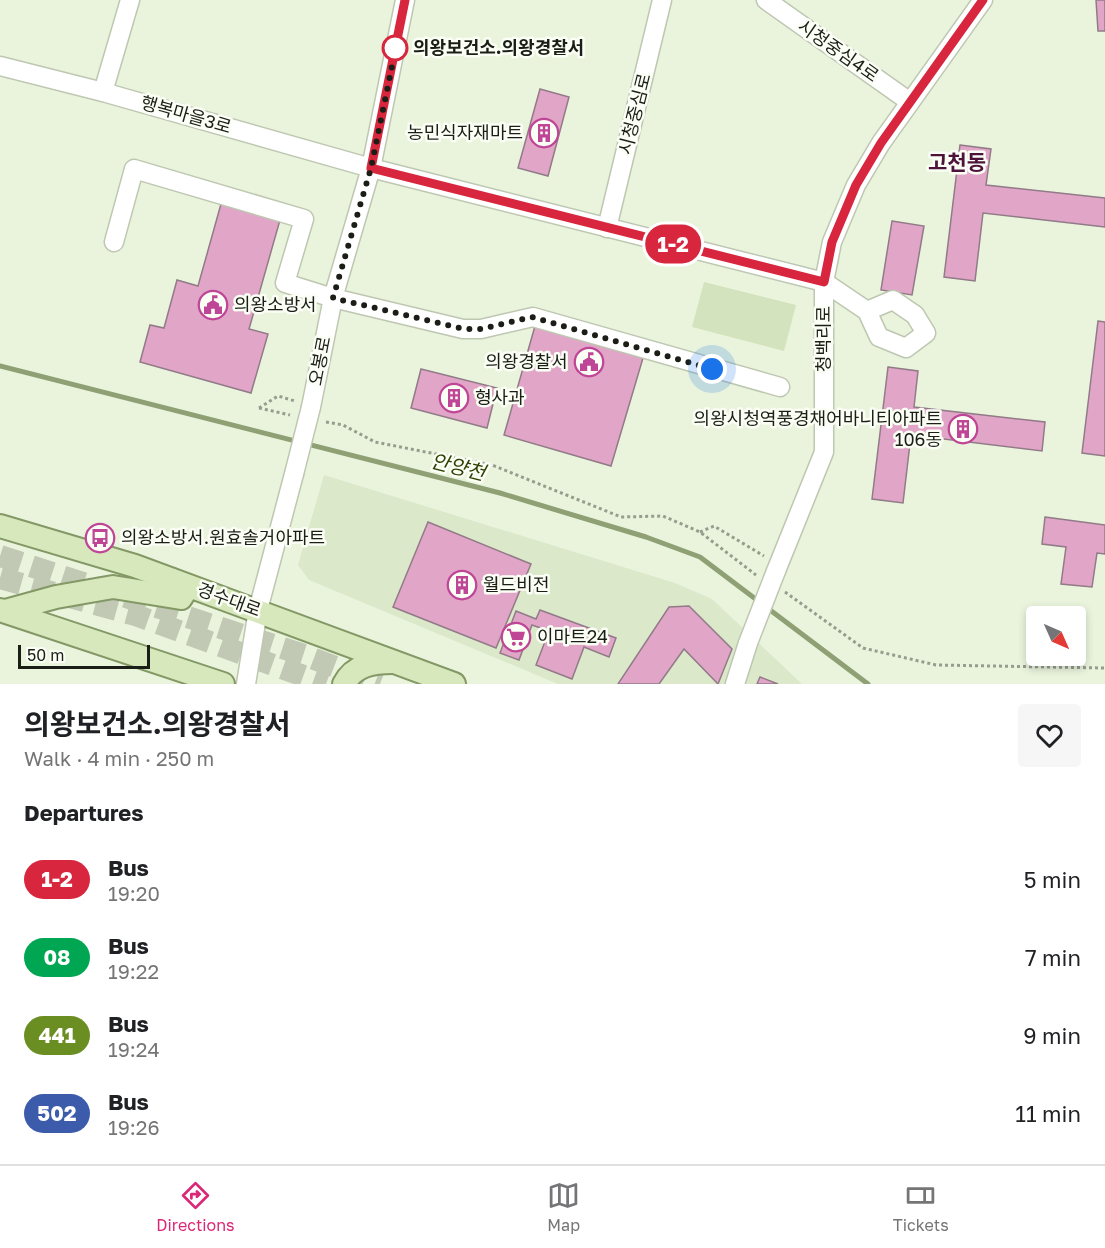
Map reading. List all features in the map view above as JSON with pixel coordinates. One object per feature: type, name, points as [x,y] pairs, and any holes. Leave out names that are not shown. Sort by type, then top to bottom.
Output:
[{"type":"main road","name":"경수대로","points":[[0,526],[135,566],[454,684]]},
{"type":"main road","points":[[2,610],[113,587],[131,588],[173,598],[185,595],[184,586],[172,579]]},
{"type":"main road","points":[[2,610],[223,684]]},
{"type":"main road","points":[[344,684],[354,671],[373,662],[398,662]]},
{"type":"street","points":[[102,92],[130,0]]},
{"type":"street","name":"오봉로","points":[[258,610],[311,415],[333,298],[371,168],[405,0]]},
{"type":"street","name":"시청중심로","points":[[607,228],[662,0]]},
{"type":"street","name":"시청중심4로","points":[[766,0],[910,102]]},
{"type":"street","name":"청백리로","points":[[735,684],[773,572],[824,452],[824,282],[832,242],[856,185],[881,143],[983,0]]},
{"type":"street","name":"행복마을3로","points":[[0,66],[102,92],[371,168],[824,282]]},
{"type":"street","points":[[114,242],[134,169],[304,219],[285,283],[333,298],[464,329],[481,329],[532,317],[780,387]]},
{"type":"street","points":[[824,282],[867,311]]},
{"type":"street","points":[[246,684],[258,610]]},
{"type":"path","points":[[311,415],[278,396],[260,408],[311,415],[343,425],[375,442],[492,465],[621,517],[663,516],[700,532],[773,572]]},
{"type":"path","points":[[700,532],[714,526],[773,572]]},
{"type":"path","points":[[781,590],[863,648],[936,665],[1105,668]]},
{"type":"shaded area","points":[[704,282],[796,305],[784,351],[692,327]]},
{"type":"shaded area","points":[[324,475],[675,583],[712,599],[802,684],[558,684],[309,580],[298,565]]},
{"type":"building","points":[[1096,0],[1105,0],[1105,31],[1098,31]]},
{"type":"building","name":"농민식자재마트","points":[[540,89],[569,97],[548,176],[518,168]]},
{"type":"building","points":[[960,145],[991,149],[986,185],[1105,198],[1105,227],[983,213],[975,281],[944,277]]},
{"type":"building","name":"의왕소방서","points":[[221,204],[280,220],[249,329],[268,334],[251,393],[140,362],[150,325],[164,328],[177,280],[198,286]]},
{"type":"building","points":[[892,221],[924,226],[912,295],[881,290]]},
{"type":"building","points":[[1098,321],[1105,322],[1105,456],[1082,453]]},
{"type":"building","points":[[535,326],[643,358],[611,466],[504,435]]},
{"type":"building","name":"의왕시청역풍경채어바니티아파트 106동","points":[[888,367],[918,371],[914,407],[1045,422],[1042,451],[911,435],[903,503],[872,499]]},
{"type":"building","name":"형사과","points":[[421,369],[497,388],[487,428],[411,408]]},
{"type":"building","points":[[1045,517],[1105,525],[1105,554],[1097,553],[1092,587],[1061,584],[1066,547],[1042,544]]},
{"type":"building","name":"월드비전","points":[[428,522],[531,564],[496,648],[393,607]]},
{"type":"building","points":[[689,606],[732,649],[718,684],[684,649],[659,684],[618,684],[669,607]]},
{"type":"building","points":[[540,610],[616,638],[609,657],[584,647],[572,679],[536,665],[549,631],[532,625],[519,660],[500,653],[516,611],[536,619]]},
{"type":"building","points":[[760,677],[778,684],[757,684]]},
{"type":"waterway","name":"안양천","points":[[0,366],[500,493],[646,537],[700,557],[868,684]]},
{"type":"tunnel","points":[[0,556],[304,655],[380,684]]},
{"type":"tunnel","points":[[0,578],[135,615],[326,684]]},
{"type":"bus line","name":"1-2","points":[[405,0],[371,168],[824,282],[832,242],[856,185],[881,143],[983,0]]},
{"type":"place","name":"의왕보건소.의왕경찰서","points":[[395,48]]},
{"type":"place","name":"농민식자재마트","points":[[544,133]]},
{"type":"place","name":"의왕소방서","points":[[213,305]]},
{"type":"place","name":"의왕경찰서","points":[[589,362]]},
{"type":"place","name":"형사과","points":[[454,398]]},
{"type":"place","name":"의왕시청역풍경채어바니티아파트 106동","points":[[963,429]]},
{"type":"place","name":"의왕소방서.원효솔거아파트","points":[[100,538]]},
{"type":"place","name":"월드비전","points":[[462,585]]},
{"type":"place","name":"이마트24","points":[[516,637]]},
{"type":"district","name":"고천동","points":[[957,163]]},
{"type":"route","points":[[395,48],[397,42],[371,168],[333,298],[464,329],[481,329],[532,317],[712,369]]}]
